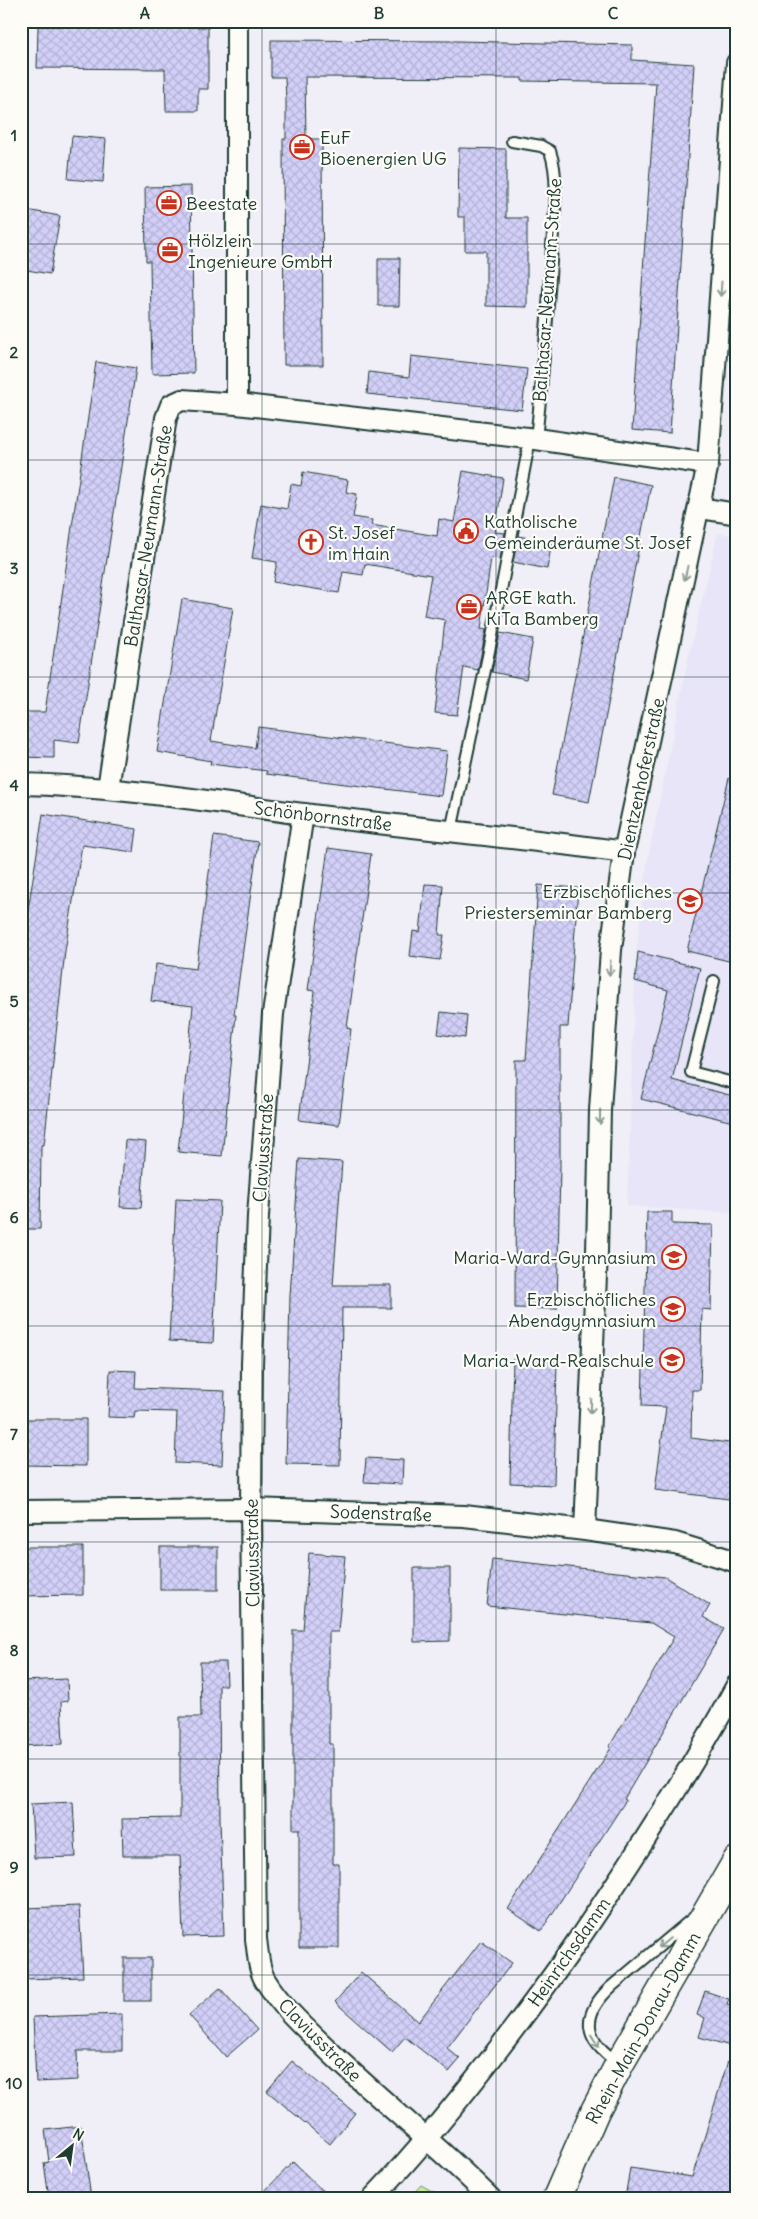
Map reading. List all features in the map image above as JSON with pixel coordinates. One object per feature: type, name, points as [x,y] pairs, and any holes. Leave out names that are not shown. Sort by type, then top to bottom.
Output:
[{"type":"street","points":[[237,21],[237,404]]},
{"type":"street","name":"Dientzenhoferstraße","points":[[586,1530],[597,1252],[600,1110],[611,950],[624,852],[708,464],[737,63]]},
{"type":"street","name":"Balthasar-Neumann-Straße","points":[[108,788],[166,418],[171,405],[182,400],[237,404],[533,439],[708,464]]},
{"type":"street","points":[[700,508],[737,514]]},
{"type":"street","name":"Schönbornstraße","points":[[21,784],[108,788],[303,814],[624,852]]},
{"type":"street","name":"Claviusstraße","points":[[303,814],[274,1014],[258,1216],[252,1364],[251,1509],[256,1939],[259,1962],[264,1978],[290,2013],[352,2074],[425,2139],[460,2167],[490,2198]]},
{"type":"street","name":"Sodenstraße","points":[[21,1512],[251,1509],[464,1516],[586,1530],[675,1543],[737,1562]]},
{"type":"street","name":"Heinrichsdamm","points":[[373,2198],[425,2139],[536,2000],[616,1885],[695,1761],[737,1685]]},
{"type":"street","name":"Rhein-Main-Donau-Damm","points":[[557,2198],[575,2155],[620,2063],[737,1861]]},
{"type":"lane","name":"Balthasar-Neumann-Straße","points":[[451,831],[533,439],[548,321],[554,214],[554,162],[550,151],[541,146],[512,141]]},
{"type":"lane","points":[[714,981],[691,1072],[737,1084]]},
{"type":"lane","points":[[620,2063],[598,2047],[590,2036],[589,2026],[592,2010],[600,1997],[612,1986],[714,1900]]},
{"type":"shaded area","name":"Erzbischöfliches Priesterseminar Bamberg","points":[[718,533],[737,536],[737,1213],[627,1206],[635,981],[647,864],[688,659]]},
{"type":"green space","points":[[421,2185],[445,2198],[409,2198]]},
{"type":"building","points":[[38,26],[208,27],[208,89],[198,89],[198,111],[166,111],[165,69],[37,68]]},
{"type":"building","points":[[271,40],[457,41],[632,45],[632,60],[694,64],[670,433],[632,430],[656,83],[522,81],[522,78],[305,77],[306,139],[322,139],[323,365],[284,365],[283,139],[286,139],[286,100],[285,77],[271,77]]},
{"type":"building","points":[[72,136],[106,139],[103,182],[68,179]]},
{"type":"building","points":[[459,148],[506,149],[506,218],[527,218],[527,307],[486,306],[486,251],[465,251],[465,217],[458,217]]},
{"type":"building","points":[[191,186],[194,373],[152,374],[150,261],[146,261],[145,187]]},
{"type":"building","points":[[21,209],[60,216],[50,274],[21,269]]},
{"type":"building","points":[[378,258],[400,258],[399,306],[378,306]]},
{"type":"building","points":[[411,356],[527,369],[522,410],[367,394],[369,372],[409,377]]},
{"type":"building","points":[[96,362],[136,368],[79,743],[54,740],[54,758],[21,757],[21,712],[45,712]]},
{"type":"building","points":[[463,471],[503,478],[495,532],[505,533],[500,559],[491,558],[481,629],[486,630],[478,670],[464,667],[457,715],[435,713],[445,620],[424,616],[431,575],[365,564],[363,575],[343,572],[339,593],[273,582],[277,562],[252,558],[261,504],[287,509],[291,484],[301,486],[303,472],[348,480],[346,492],[357,494],[353,517],[372,520],[371,525],[437,536],[439,519],[454,522]]},
{"type":"building","points":[[614,477],[651,485],[589,802],[552,795]]},
{"type":"building","points":[[518,536],[552,542],[547,569],[513,562]]},
{"type":"building","points":[[182,599],[233,608],[211,741],[255,748],[258,727],[447,751],[441,796],[266,774],[267,771],[210,764],[211,761],[157,752]]},
{"type":"building","points":[[500,633],[533,639],[526,679],[492,672]]},
{"type":"building","points":[[729,778],[737,779],[737,963],[687,951]]},
{"type":"building","points":[[43,814],[137,829],[134,852],[82,845],[65,951],[44,1145],[41,1145],[40,1229],[21,1229],[21,955]]},
{"type":"building","points":[[214,836],[258,842],[234,1015],[236,1015],[222,1156],[178,1152],[193,1006],[151,1001],[156,964],[196,969]]},
{"type":"building","points":[[328,848],[371,854],[347,1028],[351,1029],[339,1125],[299,1120],[315,991],[308,990]]},
{"type":"building","points":[[425,884],[443,885],[439,935],[444,935],[440,960],[410,956],[413,931],[420,932]]},
{"type":"building","points":[[538,885],[578,888],[568,1027],[560,1027],[557,1309],[515,1308],[516,1060],[526,1060]]},
{"type":"building","points":[[638,952],[700,968],[672,1080],[737,1097],[737,1123],[641,1099],[668,990],[635,981]]},
{"type":"building","points":[[441,1012],[467,1015],[465,1038],[438,1034]]},
{"type":"building","points":[[125,1140],[146,1142],[141,1208],[120,1207]]},
{"type":"building","points":[[299,1159],[342,1162],[333,1285],[391,1285],[391,1308],[342,1308],[340,1465],[286,1464],[290,1296]]},
{"type":"building","points":[[176,1199],[220,1201],[213,1343],[169,1341]]},
{"type":"building","points":[[647,1212],[672,1212],[672,1224],[713,1225],[711,1310],[702,1309],[700,1390],[692,1390],[691,1438],[737,1444],[737,1500],[655,1490],[666,1407],[642,1406]]},
{"type":"building","points":[[513,1359],[557,1360],[554,1485],[510,1483]]},
{"type":"building","points":[[110,1370],[136,1371],[135,1388],[225,1391],[222,1465],[175,1463],[177,1412],[135,1411],[134,1418],[108,1417]]},
{"type":"building","points":[[21,1419],[86,1419],[86,1466],[21,1465]]},
{"type":"building","points":[[366,1458],[403,1460],[402,1484],[364,1482]]},
{"type":"building","points":[[21,1547],[83,1547],[83,1595],[21,1596]]},
{"type":"building","points":[[160,1547],[218,1547],[218,1590],[160,1590]]},
{"type":"building","points":[[309,1553],[345,1556],[338,1632],[329,1632],[329,1744],[333,1744],[333,1864],[339,1864],[339,1948],[299,1948],[299,1829],[293,1829],[293,1630],[303,1630]]},
{"type":"building","points":[[492,1559],[665,1577],[710,1605],[703,1617],[724,1629],[624,1799],[626,1800],[541,1931],[508,1909],[611,1748],[609,1747],[674,1637],[651,1623],[487,1606]]},
{"type":"building","points":[[414,1568],[450,1568],[450,1641],[414,1642]]},
{"type":"building","points":[[200,1662],[226,1662],[227,1685],[219,1685],[220,1820],[224,1936],[183,1937],[180,1856],[123,1856],[122,1819],[180,1818],[180,1717],[201,1717]]},
{"type":"building","points":[[67,1679],[68,1701],[61,1702],[63,1744],[21,1746],[21,1681]]},
{"type":"building","points":[[73,1802],[76,1857],[34,1858],[31,1804]]},
{"type":"building","points":[[79,1906],[83,1977],[27,1979],[24,1908]]},
{"type":"building","points":[[481,1941],[512,1963],[447,2048],[460,2059],[449,2072],[405,2037],[392,2052],[335,2002],[361,1972],[418,2022]]},
{"type":"building","points":[[124,1958],[151,1958],[151,2001],[124,2001]]},
{"type":"building","points":[[220,1988],[257,2030],[226,2057],[189,2015]]},
{"type":"building","points":[[705,1991],[729,1999],[727,2004],[737,2008],[737,2048],[699,2037],[705,2018],[697,2015]]},
{"type":"building","points":[[122,2014],[122,2051],[77,2051],[78,2080],[36,2082],[33,2017]]},
{"type":"building","points":[[732,2048],[737,2049],[737,2198],[625,2198],[630,2168],[692,2177]]},
{"type":"building","points":[[292,2061],[355,2113],[330,2144],[267,2091]]},
{"type":"building","points":[[81,2126],[91,2198],[49,2198],[44,2163],[49,2162],[45,2130]]},
{"type":"building","points":[[293,2162],[330,2198],[258,2198]]},
{"type":"place","name":"EuF Bioenergien UG","points":[[302,147]]},
{"type":"place","name":"Beestate","points":[[169,203]]},
{"type":"place","name":"Hölzlein Ingenieure GmbH","points":[[170,250]]},
{"type":"place","name":"Katholische Gemeinderäume St. Josef","points":[[466,531]]},
{"type":"place","name":"St. Josef im Hain","points":[[311,542]]},
{"type":"place","name":"ARGE kath. KiTa Bamberg","points":[[469,607]]},
{"type":"place","name":"Erzbischöfliches Priesterseminar Bamberg","points":[[690,901]]},
{"type":"place","name":"Maria-Ward-Gymnasium","points":[[674,1257]]},
{"type":"place","name":"Erzbischöfliches Abendgymnasium","points":[[673,1309]]},
{"type":"place","name":"Maria-Ward-Realschule","points":[[672,1360]]}]
